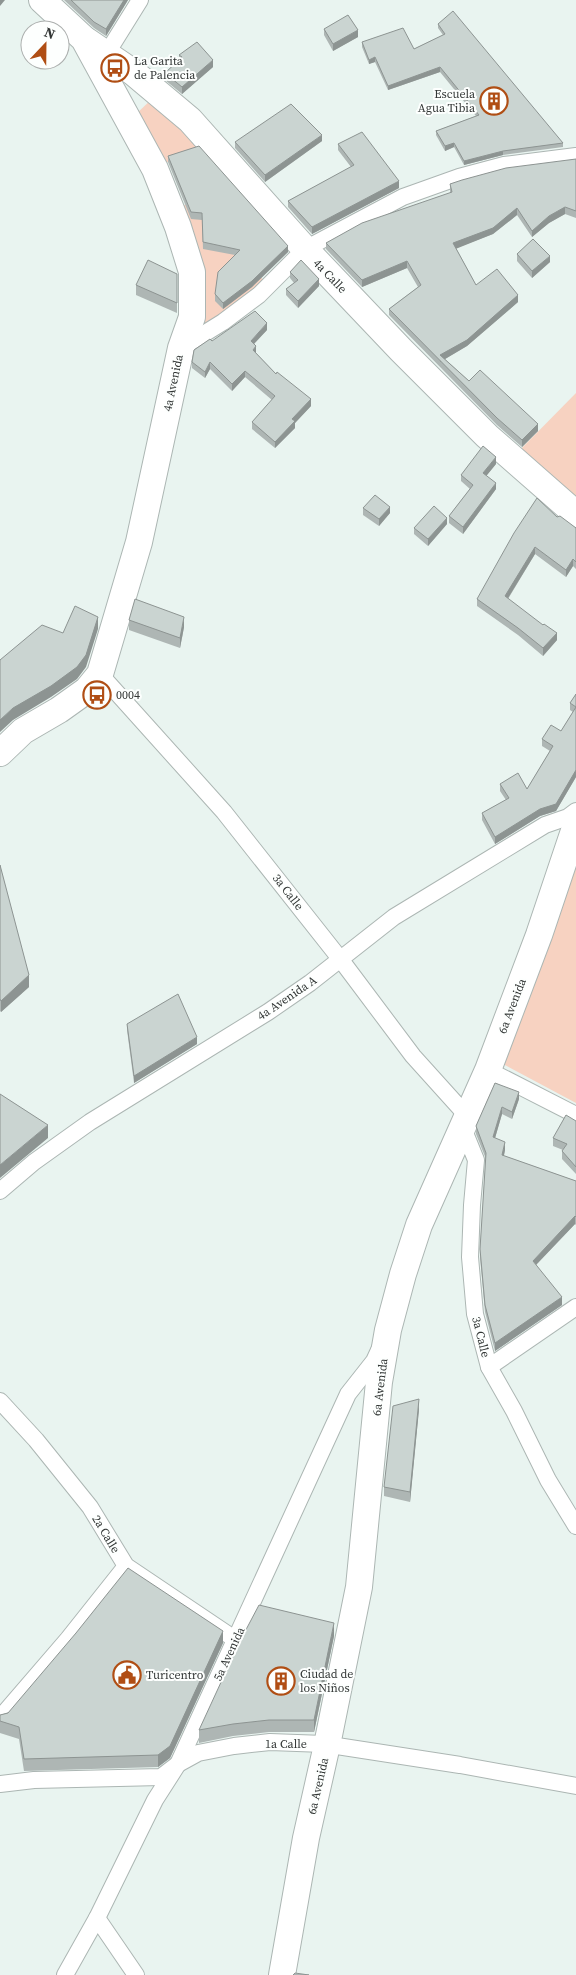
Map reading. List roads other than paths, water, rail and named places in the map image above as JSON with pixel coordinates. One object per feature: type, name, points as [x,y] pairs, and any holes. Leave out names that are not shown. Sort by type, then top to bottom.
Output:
[{"type":"main road","name":"4a Avenida","points":[[0,753],[23,731],[59,710],[87,690],[100,674],[139,542],[181,348],[192,317],[192,272],[178,228],[155,169],[94,45],[42,0]]},
{"type":"main road","name":"4a Calle","points":[[94,45],[134,73],[190,120],[305,249],[401,350],[487,436],[576,514]]},
{"type":"main road","name":"6a Avenida","points":[[282,1975],[306,1838],[359,1587],[379,1382],[388,1330],[419,1225],[488,1070],[539,935],[576,825]]},
{"type":"street","points":[[94,45],[112,45],[140,0]]},
{"type":"street","points":[[181,348],[223,322],[259,295],[305,249],[403,197],[459,177],[504,164],[576,156]]},
{"type":"street","name":"3a Calle","points":[[100,674],[224,812],[341,960],[465,1122],[476,1160],[470,1257],[476,1314],[489,1367],[514,1411],[548,1480],[576,1526]]},
{"type":"street","name":"4a Avenida A","points":[[0,1191],[34,1162],[90,1122],[268,1012],[341,960],[394,917],[545,825],[568,817],[576,811]]},
{"type":"street","points":[[488,1070],[576,1115]]},
{"type":"street","points":[[489,1367],[576,1307]]},
{"type":"street","name":"5a Avenida","points":[[65,1975],[97,1918],[154,1800],[178,1764],[348,1394],[374,1361],[388,1330]]},
{"type":"street","name":"2a Calle","points":[[0,1401],[36,1440],[90,1507],[126,1566],[236,1640]]},
{"type":"street","points":[[0,1718],[68,1639],[126,1566]]},
{"type":"street","name":"1a Calle","points":[[0,1784],[34,1780],[161,1777],[178,1764],[198,1753],[270,1742],[327,1745],[460,1764],[576,1786]]},
{"type":"street","points":[[97,1918],[136,1975]]},
{"type":"place","name":"La Garita de Palencia","points":[[115,68]]},
{"type":"place","name":"Escuela Agua Tibia","points":[[494,101]]},
{"type":"place","name":"0004","points":[[97,695]]},
{"type":"place","name":"Turicentro","points":[[127,1675]]},
{"type":"place","name":"Ciudad de los Niños","points":[[281,1681]]}]
